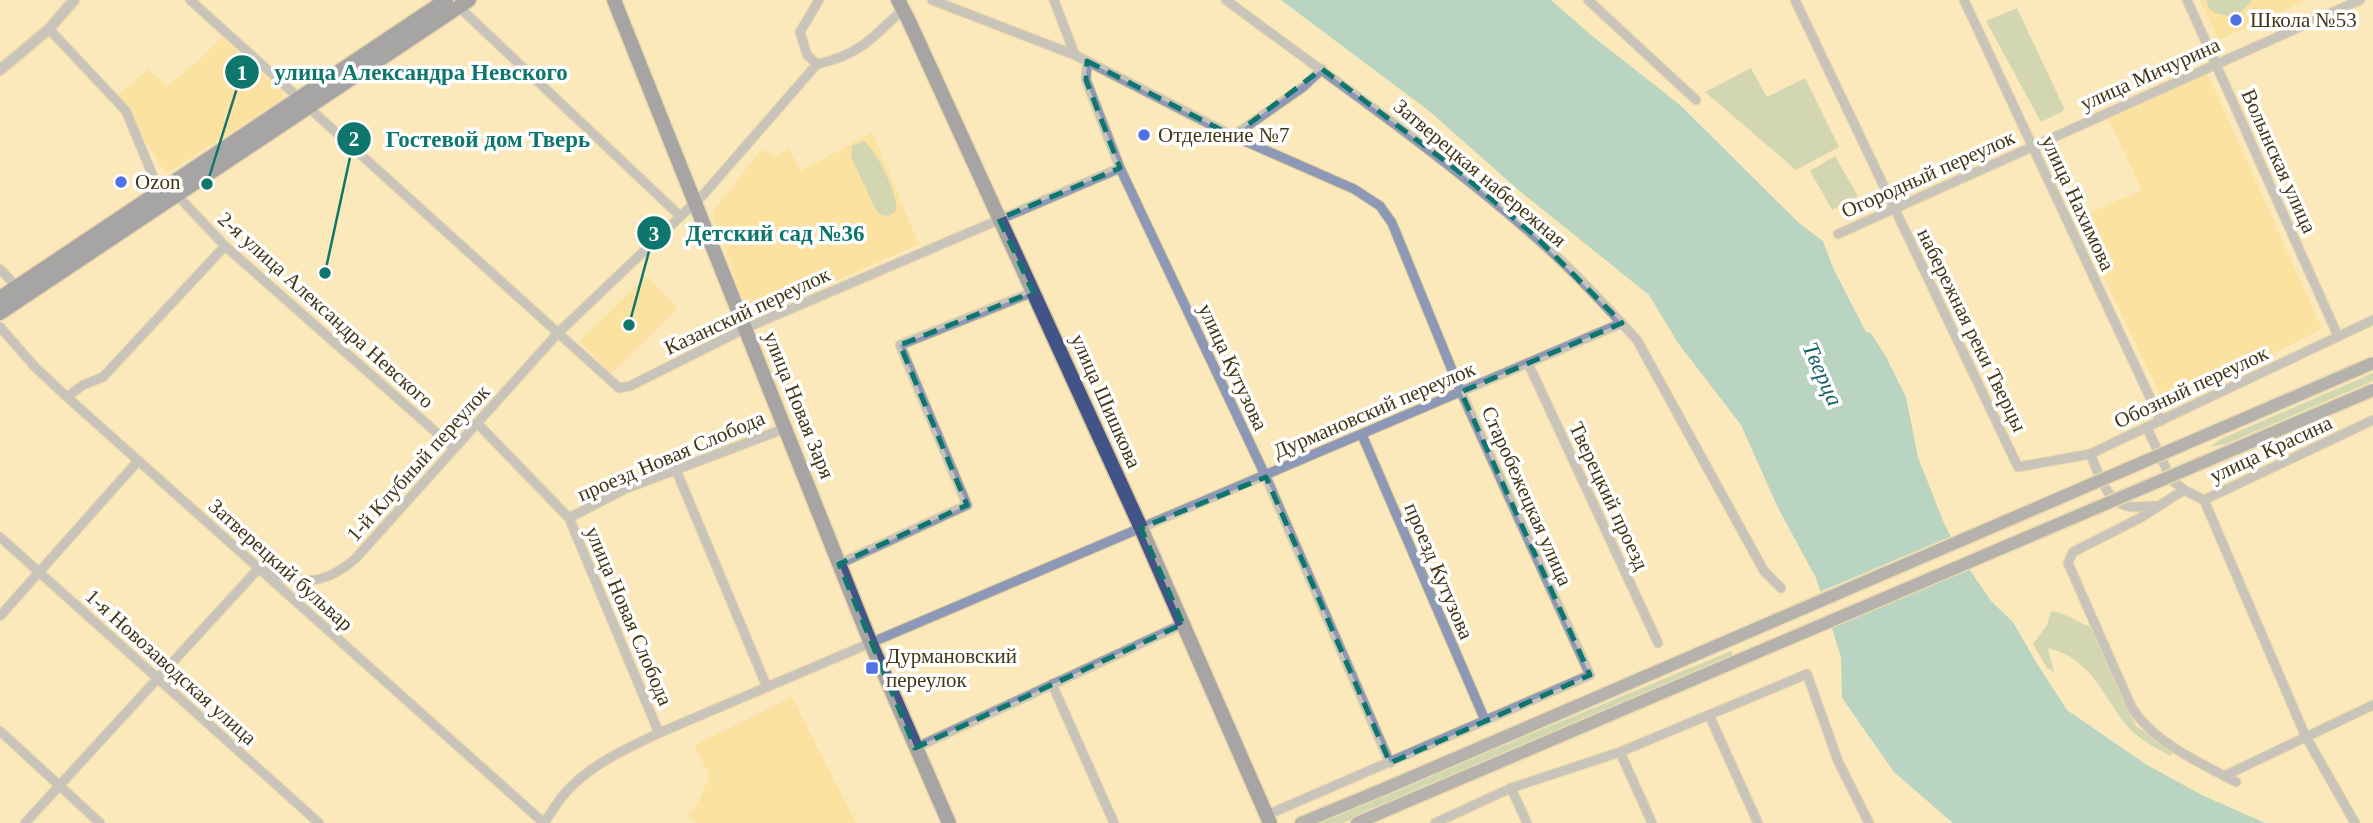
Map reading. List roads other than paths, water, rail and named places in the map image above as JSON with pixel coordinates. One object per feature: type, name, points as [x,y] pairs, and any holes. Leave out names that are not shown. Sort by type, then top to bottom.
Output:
[{"type":"main road","name":"улица Новая Заря","points":[[614,0],[871,644],[949,823]]},
{"type":"main road","points":[[0,298],[162,190],[303,103],[458,2]]},
{"type":"main road","name":"улица Шишкова","points":[[900,4],[1140,528],[1268,819]]},
{"type":"main road","points":[[0,313],[295,116],[303,103]]},
{"type":"main road","points":[[1301,823],[2373,363]]},
{"type":"main road","points":[[1357,823],[2373,390]]},
{"type":"street","points":[[0,70],[49,29],[74,0]]},
{"type":"street","points":[[190,0],[558,333]]},
{"type":"street","points":[[819,0],[800,32],[807,55],[817,64],[839,60],[858,50],[900,4]]},
{"type":"street","name":"Старобежецкая улица","points":[[932,0],[1075,55],[1233,136],[1354,189],[1380,205],[1392,223],[1461,392],[1590,675],[1485,720]]},
{"type":"street","points":[[1054,0],[1075,55]]},
{"type":"street","name":"Затверецкая набережная","points":[[1226,0],[1457,170],[1525,228],[1622,324],[1637,340],[1764,571],[1781,588]]},
{"type":"street","points":[[1588,0],[1696,100]]},
{"type":"street","name":"набережная реки Тверцы","points":[[1795,0],[2018,467]]},
{"type":"street","name":"улица Нахимова","points":[[1964,0],[2161,421]]},
{"type":"street","name":"Волынская улица","points":[[2187,0],[2338,336]]},
{"type":"street","name":"улица Мичурина","points":[[2032,146],[2360,0]]},
{"type":"street","points":[[458,2],[679,215]]},
{"type":"street","points":[[49,29],[126,111],[155,181],[162,190]]},
{"type":"street","name":"улица Кутузова","points":[[1087,61],[1086,80],[1120,168],[1266,477],[1390,763]]},
{"type":"street","name":"1-й Клубный переулок","points":[[259,568],[294,581],[338,574],[356,558],[558,333],[695,202],[817,64]]},
{"type":"street","points":[[1233,136],[1303,87],[1322,69]]},
{"type":"street","name":"Огородный переулок","points":[[1838,234],[2032,146]]},
{"type":"street","name":"Казанский переулок","points":[[558,333],[619,388],[630,386],[746,328],[1120,168]]},
{"type":"street","name":"2-я улица Александра Невского","points":[[177,195],[225,246],[454,448]]},
{"type":"street","points":[[67,397],[103,377],[225,246]]},
{"type":"street","points":[[0,269],[17,287]]},
{"type":"street","points":[[839,564],[967,505],[900,345],[1033,292]]},
{"type":"street","name":"Обозный переулок","points":[[2018,467],[2090,454],[2373,320]]},
{"type":"street","name":"Дурмановский переулок","points":[[544,823],[567,791],[580,779],[613,756],[659,733],[1622,324]]},
{"type":"street","name":"Затверецкий бульвар","points":[[0,327],[35,367],[67,397],[544,823]]},
{"type":"street","name":"Тверецкий проезд","points":[[1528,363],[1658,643]]},
{"type":"street","name":"улица Красина","points":[[2184,490],[2204,500],[2373,420]]},
{"type":"street","name":"улица Новая Слобода","points":[[477,424],[569,518],[659,733]]},
{"type":"street","name":"проезд Новая Слобода","points":[[569,518],[625,489],[786,428]]},
{"type":"street","points":[[2147,428],[2171,479],[2184,490],[2117,531],[2073,552],[2068,562],[2140,722],[2158,737],[2236,782]]},
{"type":"street","name":"проезд Кутузова","points":[[1362,435],[1485,720]]},
{"type":"street","points":[[2090,454],[2109,495],[2118,504],[2133,507],[2156,506]]},
{"type":"street","points":[[0,616],[138,461]]},
{"type":"street","points":[[676,470],[767,687]]},
{"type":"street","points":[[2204,500],[2305,735],[2355,823]]},
{"type":"street","name":"1-я Новозаводская улица","points":[[0,537],[318,823]]},
{"type":"street","points":[[25,823],[259,568]]},
{"type":"street","points":[[915,748],[1183,624]]},
{"type":"street","points":[[1435,823],[1510,788],[1620,752],[1807,674],[1838,761],[1869,823]]},
{"type":"street","points":[[1052,684],[1114,823]]},
{"type":"street","points":[[2224,776],[2305,735],[2373,705]]},
{"type":"street","points":[[1709,715],[1758,823]]},
{"type":"street","points":[[1268,819],[1485,720]]},
{"type":"street","points":[[0,731],[100,823]]},
{"type":"street","points":[[1620,752],[1652,823]]},
{"type":"street","points":[[1510,788],[1527,823]]},
{"type":"water","name":"Тверца","points":[[1281,0],[1551,0],[1680,105],[1799,223],[1823,241],[1833,268],[1866,332],[1871,333],[1885,355],[1906,397],[1918,457],[1943,521],[1961,557],[1991,601],[2013,622],[2067,710],[2147,765],[2202,795],[2265,823],[1953,823],[1947,818],[1894,772],[1842,698],[1841,657],[1816,578],[1778,508],[1741,425],[1678,343],[1649,295],[1522,193],[1429,111]]},
{"type":"place","name":"Школа №53","points":[[2236,20]]},
{"type":"place","name":"Отделение №7","points":[[1144,135]]},
{"type":"place","name":"Ozon","points":[[121,182]]},
{"type":"place","name":"улица Александра Невского","points":[[207,184]]},
{"type":"place","name":"Гостевой дом Тверь","points":[[325,273]]},
{"type":"place","name":"Детский сад №36","points":[[629,325]]},
{"type":"place","name":"Дурмановский переулок","points":[[872,668]]}]
